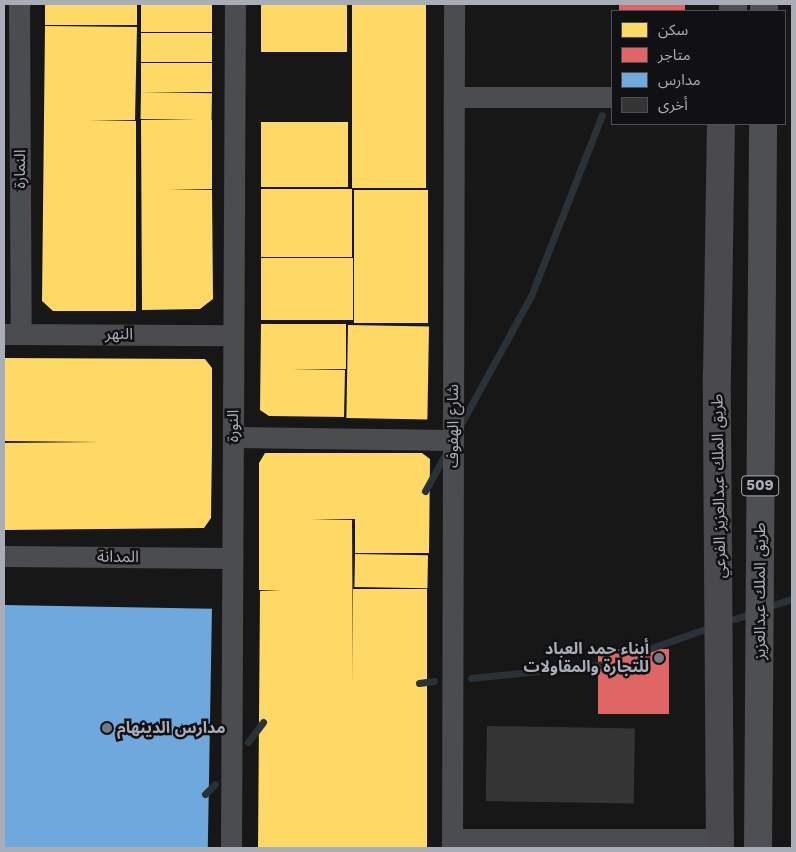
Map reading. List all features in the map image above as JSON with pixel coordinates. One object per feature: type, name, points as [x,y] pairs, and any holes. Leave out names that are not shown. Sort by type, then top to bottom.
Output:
[{"type":"main road","name":"طريق الملك عبدالعزيز الفرعي","points":[[720,844],[717,375],[721,125]]},
{"type":"main road","name":"طريق الملك عبدالعزيز","points":[[758,848],[763,125]]},
{"type":"street","name":"النمارة","points":[[13,334],[20,4]]},
{"type":"street","name":"النورة","points":[[231,848],[235,4]]},
{"type":"street","name":"شارع الهفوف","points":[[452,844],[454,4]]},
{"type":"street","points":[[454,97],[611,97]]},
{"type":"street","name":"النهر","points":[[13,334],[234,335]]},
{"type":"street","points":[[233,437],[453,440]]},
{"type":"street","name":"المدانة","points":[[4,556],[232,558]]},
{"type":"street","points":[[452,844],[720,844]]},
{"type":"building: سكن","points":[[45,4],[137,4],[137,25],[45,25]]},
{"type":"building: سكن","points":[[141,4],[212,4],[212,32],[141,32]]},
{"type":"building: سكن","points":[[261,4],[347,4],[347,52],[261,52]]},
{"type":"building: سكن","points":[[352,4],[426,4],[426,188],[352,188]]},
{"type":"building: سكن","points":[[45,26],[137,27],[135,120],[89,120],[136,121],[136,311],[53,311],[42,301]]},
{"type":"building: سكن","points":[[141,33],[212,33],[212,62],[141,62]]},
{"type":"building: سكن","points":[[141,63],[212,63],[212,92],[141,92]]},
{"type":"building: سكن","points":[[141,92],[212,93],[212,120],[141,119]]},
{"type":"building: سكن","points":[[141,120],[212,120],[212,189],[168,189],[212,190],[213,299],[200,309],[142,310]]},
{"type":"building: سكن","points":[[261,122],[348,122],[348,187],[261,187]]},
{"type":"building: سكن","points":[[261,189],[352,189],[352,257],[261,257]]},
{"type":"building: سكن","points":[[354,190],[428,190],[428,323],[354,323]]},
{"type":"building: سكن","points":[[261,258],[353,258],[353,320],[261,320]]},
{"type":"building: سكن","points":[[261,324],[346,324],[346,369],[291,369],[345,370],[344,417],[269,416],[260,410]]},
{"type":"building: سكن","points":[[348,325],[429,326],[427,419],[346,418]]},
{"type":"building: سكن","points":[[4,358],[205,359],[212,368],[212,444],[211,518],[204,528],[4,530],[4,443],[100,442],[4,441]]},
{"type":"building: سكن","points":[[265,453],[422,453],[430,459],[429,553],[355,553],[355,519],[311,519],[352,520],[354,848],[258,848],[260,591],[281,591],[259,590],[259,463]]},
{"type":"building: سكن","points":[[355,554],[428,555],[427,588],[354,587]]},
{"type":"building: سكن","points":[[353,589],[427,589],[427,848],[353,848]]},
{"type":"building: متاجر","points":[[619,4],[685,4],[685,10],[619,10]]},
{"type":"building: متاجر","points":[[598,649],[669,649],[669,714],[598,714]]},
{"type":"building: مدارس","name":"مدارس الدينهام","points":[[4,605],[212,609],[208,848],[4,848]]},
{"type":"building: أخرى","points":[[487,726],[635,729],[634,804],[486,801]]},
{"type":"waterway","points":[[462,422],[531,296],[602,115]]},
{"type":"waterway","points":[[425,491],[443,458]]},
{"type":"waterway","points":[[773,605],[792,599]]},
{"type":"waterway","points":[[734,619],[747,615]]},
{"type":"waterway","points":[[640,652],[708,628]]},
{"type":"waterway","points":[[471,678],[606,664]]},
{"type":"waterway","points":[[419,683],[434,681]]},
{"type":"waterway","points":[[248,742],[263,722]]},
{"type":"waterway","points":[[205,794],[215,784]]},
{"type":"place","name":"أبناء حمد العباد للتجارة والمقاولات","points":[[659,658]]},
{"type":"place","name":"مدارس الدينهام","points":[[107,728]]}]
